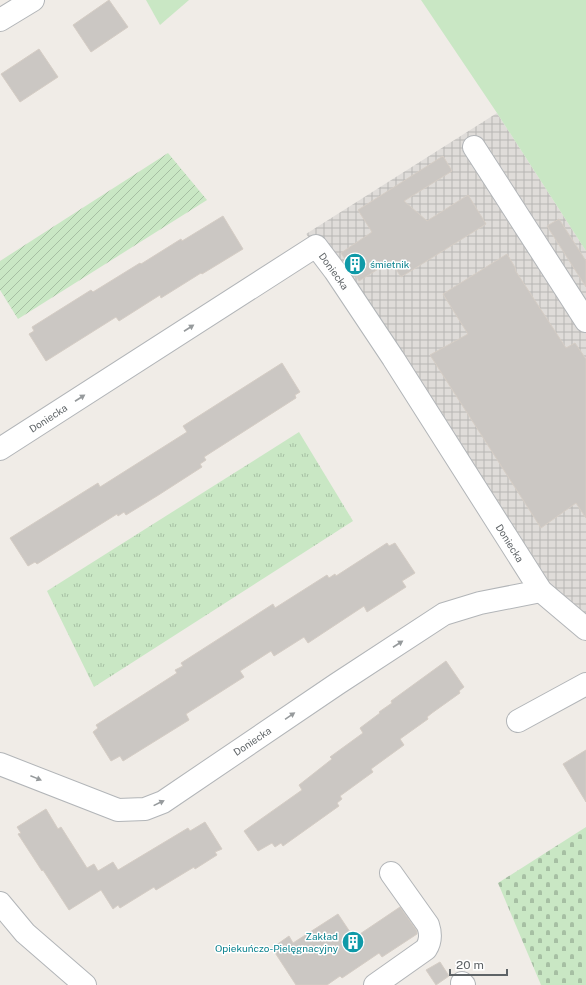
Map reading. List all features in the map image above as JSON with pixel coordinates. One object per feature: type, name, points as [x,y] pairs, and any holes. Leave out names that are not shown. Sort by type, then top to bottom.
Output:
[{"type":"street","points":[[0,18],[14,0]]},
{"type":"street","points":[[0,18],[33,0]]},
{"type":"street","points":[[474,146],[586,321]]},
{"type":"street","name":"Doniecka","points":[[0,449],[316,246],[335,271],[389,352],[541,591],[586,629]]},
{"type":"street","name":"Doniecka","points":[[0,764],[118,810],[146,809],[163,802],[337,684],[444,614],[480,603],[541,591]]},
{"type":"street","points":[[518,721],[586,684]]},
{"type":"street","points":[[375,985],[426,949],[430,943],[431,933],[428,925],[391,872]]},
{"type":"street","points":[[0,903],[25,933],[85,985]]},
{"type":"shaded area","points":[[497,113],[586,251],[586,629],[562,610],[316,246],[306,234]]},
{"type":"green space","points":[[146,0],[189,0],[160,25]]},
{"type":"green space","points":[[421,0],[586,0],[586,251],[497,113]]},
{"type":"green space","points":[[168,153],[207,200],[18,319],[0,290],[0,261]]},
{"type":"green space","points":[[299,432],[353,521],[94,687],[47,591]]},
{"type":"green space","points":[[586,827],[586,985],[541,985],[498,883]]},
{"type":"building","points":[[109,0],[128,27],[91,52],[73,25]]},
{"type":"building","points":[[39,49],[58,77],[20,102],[1,74]]},
{"type":"building","points":[[443,156],[452,171],[404,201],[427,221],[468,195],[486,224],[401,277],[391,261],[359,281],[341,253],[372,232],[358,210]]},
{"type":"building","points":[[223,216],[243,249],[161,298],[160,295],[119,321],[116,317],[46,361],[29,334],[34,331],[32,327],[91,290],[93,292],[181,239],[182,241]]},
{"type":"building","points":[[559,219],[586,261],[586,287],[547,226]]},
{"type":"building","points":[[507,254],[516,269],[515,270],[566,348],[575,343],[586,359],[586,518],[576,503],[541,528],[430,355],[468,334],[443,294]]},
{"type":"building","points":[[282,363],[300,392],[295,395],[296,398],[204,457],[206,460],[200,464],[202,467],[157,496],[126,515],[124,512],[118,516],[117,514],[37,564],[35,562],[28,566],[10,538],[98,483],[100,487],[187,432],[183,426]]},
{"type":"building","points":[[387,543],[389,546],[395,543],[415,573],[402,581],[406,587],[367,612],[364,606],[308,643],[304,637],[274,656],[271,651],[240,671],[244,677],[186,714],[189,720],[123,761],[120,756],[111,761],[93,732],[98,728],[96,725],[177,673],[175,670],[183,666],[181,663],[273,604],[275,608],[327,575],[329,578],[335,574],[336,576]]},
{"type":"building","points":[[446,661],[464,687],[459,691],[460,693],[400,739],[404,745],[371,769],[373,772],[340,796],[342,799],[337,803],[339,806],[283,846],[281,843],[275,847],[272,843],[258,851],[244,831],[302,790],[299,785],[332,759],[330,757],[363,733],[360,728],[392,703],[391,701]]},
{"type":"building","points":[[586,750],[586,802],[563,764]]},
{"type":"building","points":[[46,809],[58,829],[61,827],[87,868],[94,864],[98,871],[113,862],[118,870],[188,828],[190,831],[205,822],[222,849],[215,852],[217,855],[195,869],[194,867],[156,890],[154,887],[120,908],[118,905],[113,909],[101,890],[69,910],[18,834],[21,833],[17,827]]},
{"type":"building","name":"Zakład Opiekuńczo-Pielęgnacyjny","points":[[400,907],[417,931],[417,934],[382,957],[379,953],[342,978],[340,976],[327,985],[296,985],[272,948],[289,936],[293,943],[338,914],[354,938]]},
{"type":"building","points":[[440,962],[449,976],[436,985],[426,970]]},
{"type":"place","name":"śmietnik","points":[[355,264]]},
{"type":"place","name":"Zakład Opiekuńczo-Pielęgnacyjny","points":[[353,942]]}]
